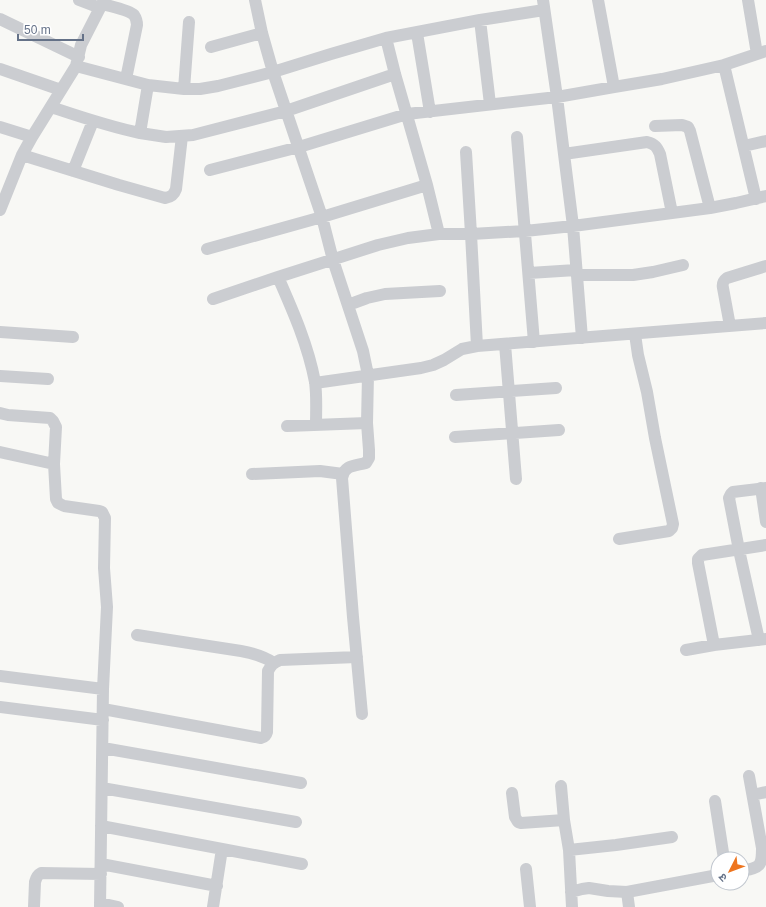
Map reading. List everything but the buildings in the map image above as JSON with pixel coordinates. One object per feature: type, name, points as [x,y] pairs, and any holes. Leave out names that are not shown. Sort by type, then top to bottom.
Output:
[{"type":"street","points":[[79,0],[102,4],[129,12],[134,15],[137,25],[126,79]]},
{"type":"street","points":[[255,0],[262,33],[273,72],[322,217],[333,260],[363,351],[368,375],[367,423],[369,458],[366,463],[346,469],[342,478],[362,714]]},
{"type":"street","points":[[598,0],[614,87]]},
{"type":"street","points":[[210,170],[298,147],[407,114],[557,98],[662,79],[724,65],[761,53],[748,0]]},
{"type":"street","points":[[0,210],[22,155],[78,61],[81,45],[102,4]]},
{"type":"street","points":[[0,19],[78,61],[126,79],[148,85],[184,89],[200,89],[273,72],[386,38],[480,20],[543,5],[557,98],[573,226],[582,338]]},
{"type":"street","points":[[480,20],[490,104]]},
{"type":"street","points":[[184,89],[190,22]]},
{"type":"street","points":[[211,47],[262,33]]},
{"type":"street","points":[[417,33],[430,112]]},
{"type":"street","points":[[386,38],[427,185],[439,234]]},
{"type":"street","points":[[213,299],[378,245],[408,238],[439,234],[525,231],[573,226],[710,208],[761,197],[744,146],[724,65]]},
{"type":"street","points":[[0,68],[62,90]]},
{"type":"street","points":[[51,107],[123,130],[166,137],[193,135],[286,111],[395,74]]},
{"type":"street","points":[[140,133],[148,85]]},
{"type":"street","points":[[73,171],[93,121]]},
{"type":"street","points":[[655,126],[682,125],[688,127],[710,208]]},
{"type":"street","points":[[0,127],[32,137]]},
{"type":"street","points":[[22,155],[165,198],[174,194],[176,189],[182,136]]},
{"type":"street","points":[[518,137],[534,342]]},
{"type":"street","points":[[744,146],[766,141]]},
{"type":"street","points":[[564,154],[648,142],[653,144],[658,148],[660,154],[672,213]]},
{"type":"street","points":[[466,152],[477,346]]},
{"type":"street","points":[[0,177],[12,179]]},
{"type":"street","points":[[207,249],[322,217],[427,185]]},
{"type":"street","points":[[529,273],[633,275],[683,265]]},
{"type":"street","points":[[730,326],[722,284],[724,280],[766,266]]},
{"type":"street","points":[[278,277],[300,328],[309,357],[315,383],[316,425]]},
{"type":"street","points":[[348,305],[367,298],[386,294],[440,291]]},
{"type":"street","points":[[315,383],[421,368],[444,360],[462,349],[477,346],[766,323]]},
{"type":"street","points":[[0,332],[73,337]]},
{"type":"street","points":[[619,539],[669,531],[673,524],[635,334]]},
{"type":"street","points":[[505,344],[516,478]]},
{"type":"street","points":[[0,376],[48,379]]},
{"type":"street","points":[[456,394],[556,388]]},
{"type":"street","points":[[0,413],[50,418],[56,427],[54,464],[56,499],[58,503],[64,506],[99,511],[102,512],[105,518],[104,568],[107,606],[103,689],[100,905],[118,907]]},
{"type":"street","points":[[286,426],[367,423]]},
{"type":"street","points":[[455,437],[559,430]]},
{"type":"street","points":[[0,452],[54,464]]},
{"type":"street","points":[[252,474],[320,472],[343,474]]},
{"type":"street","points":[[686,650],[714,644],[762,640],[739,550],[729,498],[730,496],[734,492],[764,488],[766,522]]},
{"type":"street","points":[[714,644],[698,559],[702,555],[766,545]]},
{"type":"street","points":[[137,635],[241,651],[266,657],[274,662]]},
{"type":"street","points":[[0,707],[103,714],[261,738],[266,735],[267,732],[268,671],[274,662],[280,660],[357,657]]},
{"type":"street","points":[[0,676],[103,689]]},
{"type":"street","points":[[103,748],[301,783]]},
{"type":"street","points":[[749,776],[764,848],[761,864],[750,869]]},
{"type":"street","points":[[561,786],[564,820],[569,850],[572,907]]},
{"type":"street","points":[[102,788],[296,822]]},
{"type":"street","points":[[753,795],[766,792]]},
{"type":"street","points":[[512,793],[515,817],[518,822],[564,820]]},
{"type":"street","points":[[715,801],[723,851]]},
{"type":"street","points":[[101,826],[302,864]]},
{"type":"street","points":[[569,850],[672,837]]},
{"type":"street","points":[[214,907],[222,849]]},
{"type":"street","points":[[34,907],[35,882],[38,875],[41,873],[101,869],[217,886]]},
{"type":"street","points":[[526,869],[530,907]]},
{"type":"street","points":[[571,892],[589,888],[608,892],[627,892],[710,876]]},
{"type":"street","points":[[627,892],[629,907]]}]
